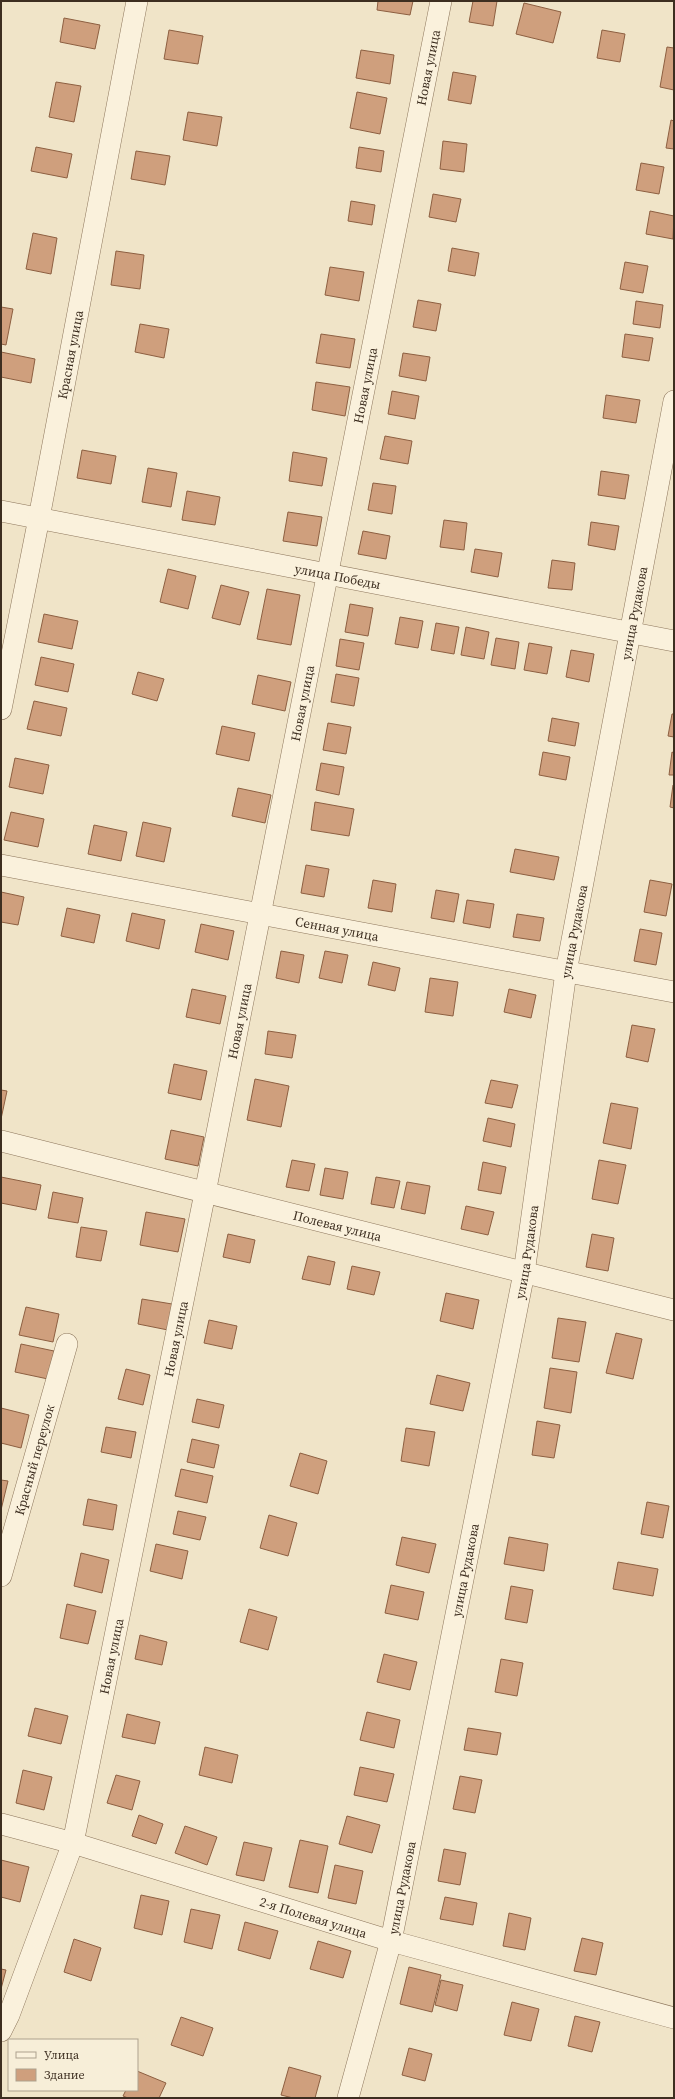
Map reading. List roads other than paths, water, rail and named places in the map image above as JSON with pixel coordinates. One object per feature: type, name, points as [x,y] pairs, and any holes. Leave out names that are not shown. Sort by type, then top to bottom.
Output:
[{"type":"street","name":"Красная улица","points":[[1,709],[39,518],[137,1]]},
{"type":"street","name":"Новая улица","points":[[1,2031],[9,2015],[73,1844],[261,914],[441,1]]},
{"type":"street","name":"улица Рудакова","points":[[348,2098],[390,1941],[524,1273],[566,972],[674,401]]},
{"type":"street","name":"улица Победы","points":[[1,511],[674,641]]},
{"type":"street","name":"Сенная улица","points":[[1,865],[674,992]]},
{"type":"street","name":"Полевая улица","points":[[1,1141],[674,1310]]},
{"type":"street","name":"Красный переулок","points":[[1,1576],[67,1344]]},
{"type":"street","name":"2-я Полевая улица","points":[[1,1824],[73,1844],[390,1941],[674,2018]]}]
